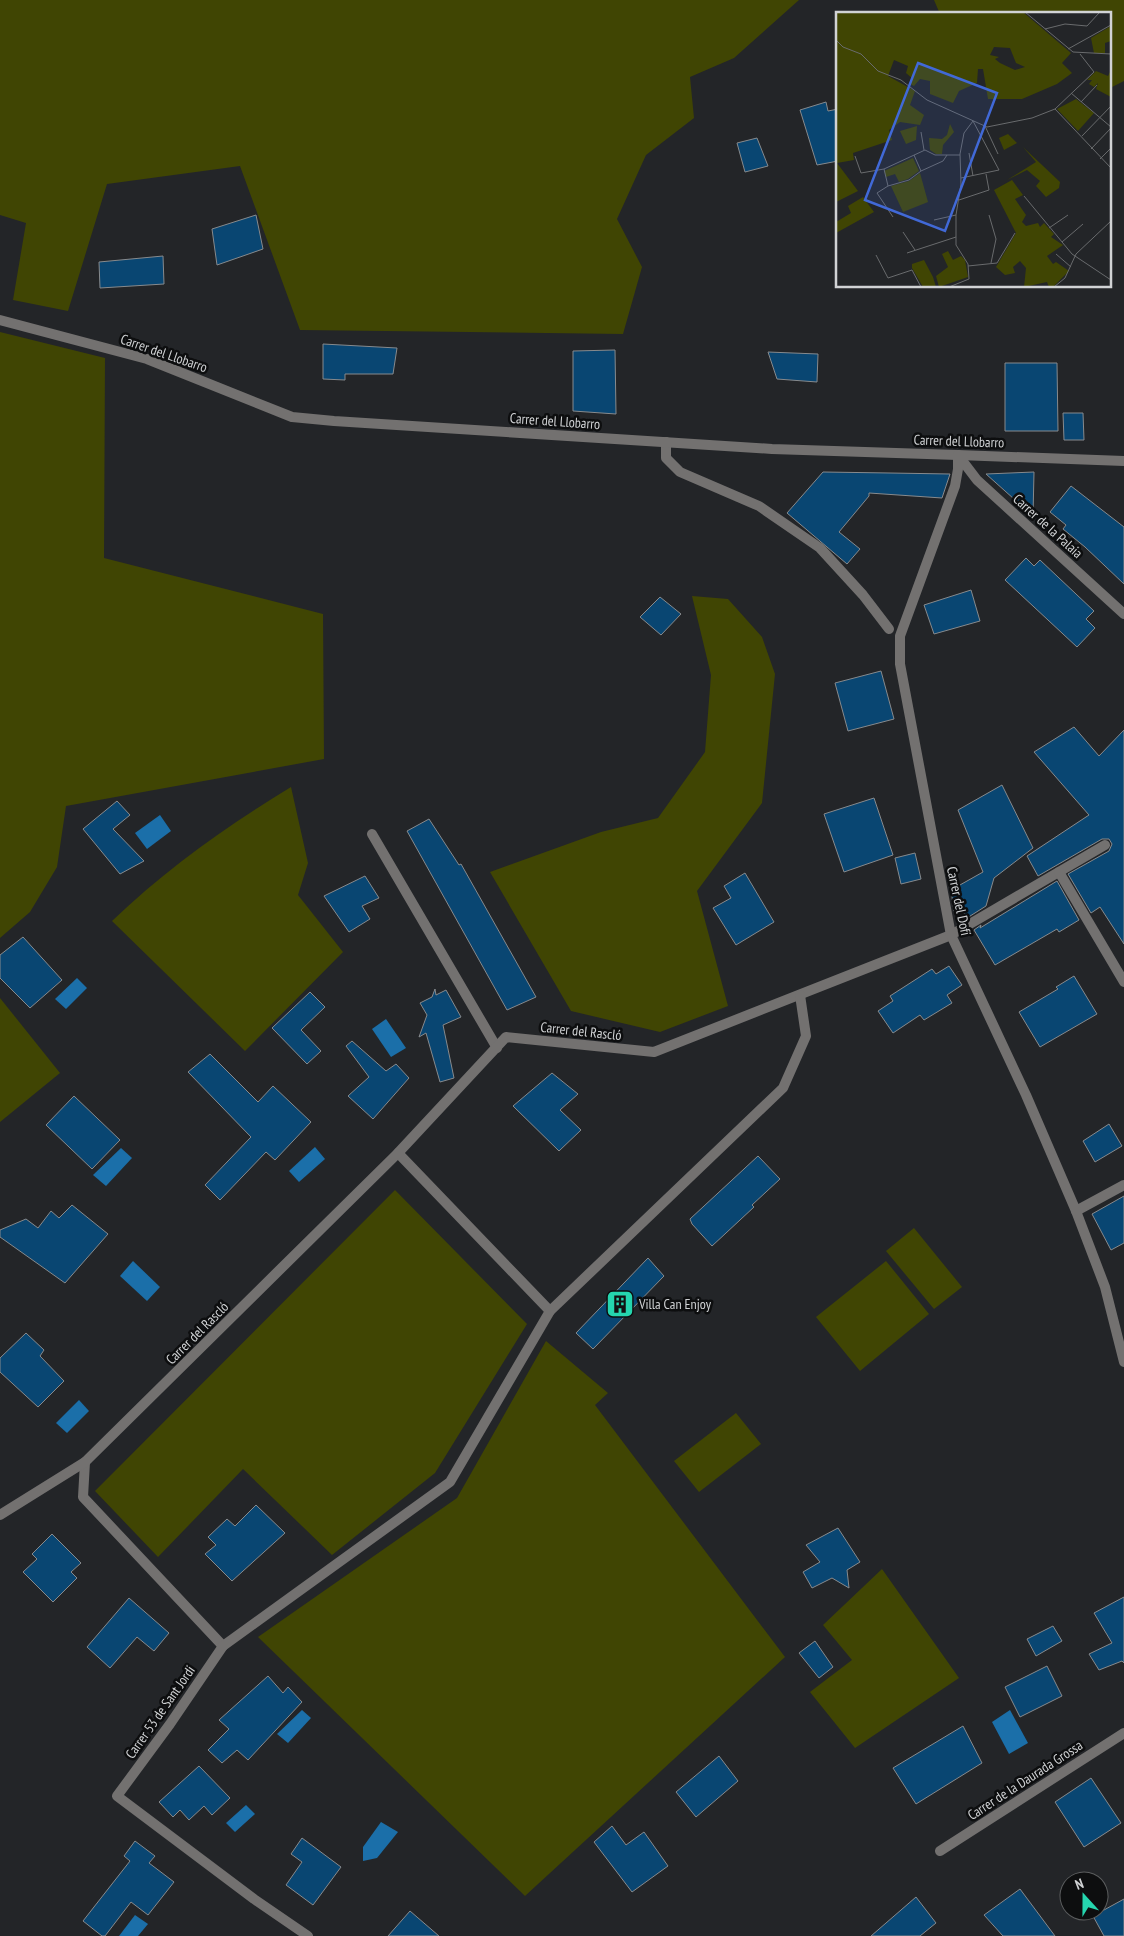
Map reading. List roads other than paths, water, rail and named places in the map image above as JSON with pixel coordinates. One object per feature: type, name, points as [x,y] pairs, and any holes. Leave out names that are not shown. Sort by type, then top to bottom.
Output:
[{"type":"street","name":"Carrer del Llobarro","points":[[0,320],[147,359],[292,417],[772,448],[1124,461]]},
{"type":"street","points":[[666,442],[666,458],[680,472],[759,506],[820,548],[863,594],[889,629]]},
{"type":"street","name":"Carrer de la Palaia","points":[[958,455],[977,480],[1124,614]]},
{"type":"street","name":"Carrer del Dofí","points":[[958,455],[955,486],[900,636],[898,648],[902,674],[951,935],[1026,1095],[1076,1211],[1105,1287],[1124,1362]]},
{"type":"street","points":[[372,834],[497,1048]]},
{"type":"street","name":"Carrer del Rascló","points":[[0,1515],[85,1462],[398,1153],[506,1037],[654,1052],[951,935],[1105,845]]},
{"type":"street","points":[[1059,872],[1124,982]]},
{"type":"street","points":[[85,1462],[84,1497],[223,1646],[450,1482],[550,1311],[783,1088],[806,1036],[800,995]]},
{"type":"street","points":[[398,1153],[550,1311]]},
{"type":"street","points":[[1076,1211],[1124,1185]]},
{"type":"street","name":"Carrer 53 de Sant Jordi","points":[[223,1646],[170,1724],[117,1796],[254,1899],[308,1936]]},
{"type":"street","name":"Carrer de la Daurada Grossa","points":[[940,1851],[1124,1733]]},
{"type":"water","points":[[160,815],[171,831],[147,849],[135,833]]},
{"type":"water","points":[[77,978],[87,988],[66,1009],[55,999]]},
{"type":"water","points":[[386,1019],[406,1048],[391,1057],[372,1029]]},
{"type":"water","points":[[315,1147],[325,1159],[299,1182],[289,1171]]},
{"type":"water","points":[[121,1148],[132,1158],[106,1186],[93,1175]]},
{"type":"water","points":[[133,1261],[160,1287],[147,1301],[120,1276]]},
{"type":"water","points":[[79,1400],[89,1411],[67,1433],[56,1423]]},
{"type":"water","points":[[302,1710],[311,1718],[288,1743],[277,1734]]},
{"type":"water","points":[[1010,1710],[1028,1743],[1009,1754],[992,1722]]},
{"type":"water","points":[[246,1805],[255,1814],[235,1832],[226,1823]]},
{"type":"water","points":[[381,1822],[398,1832],[377,1858],[363,1861],[363,1847]]},
{"type":"water","points":[[135,1915],[148,1924],[138,1936],[119,1936]]},
{"type":"place","name":"Villa Can Enjoy","points":[[620,1304]]}]
